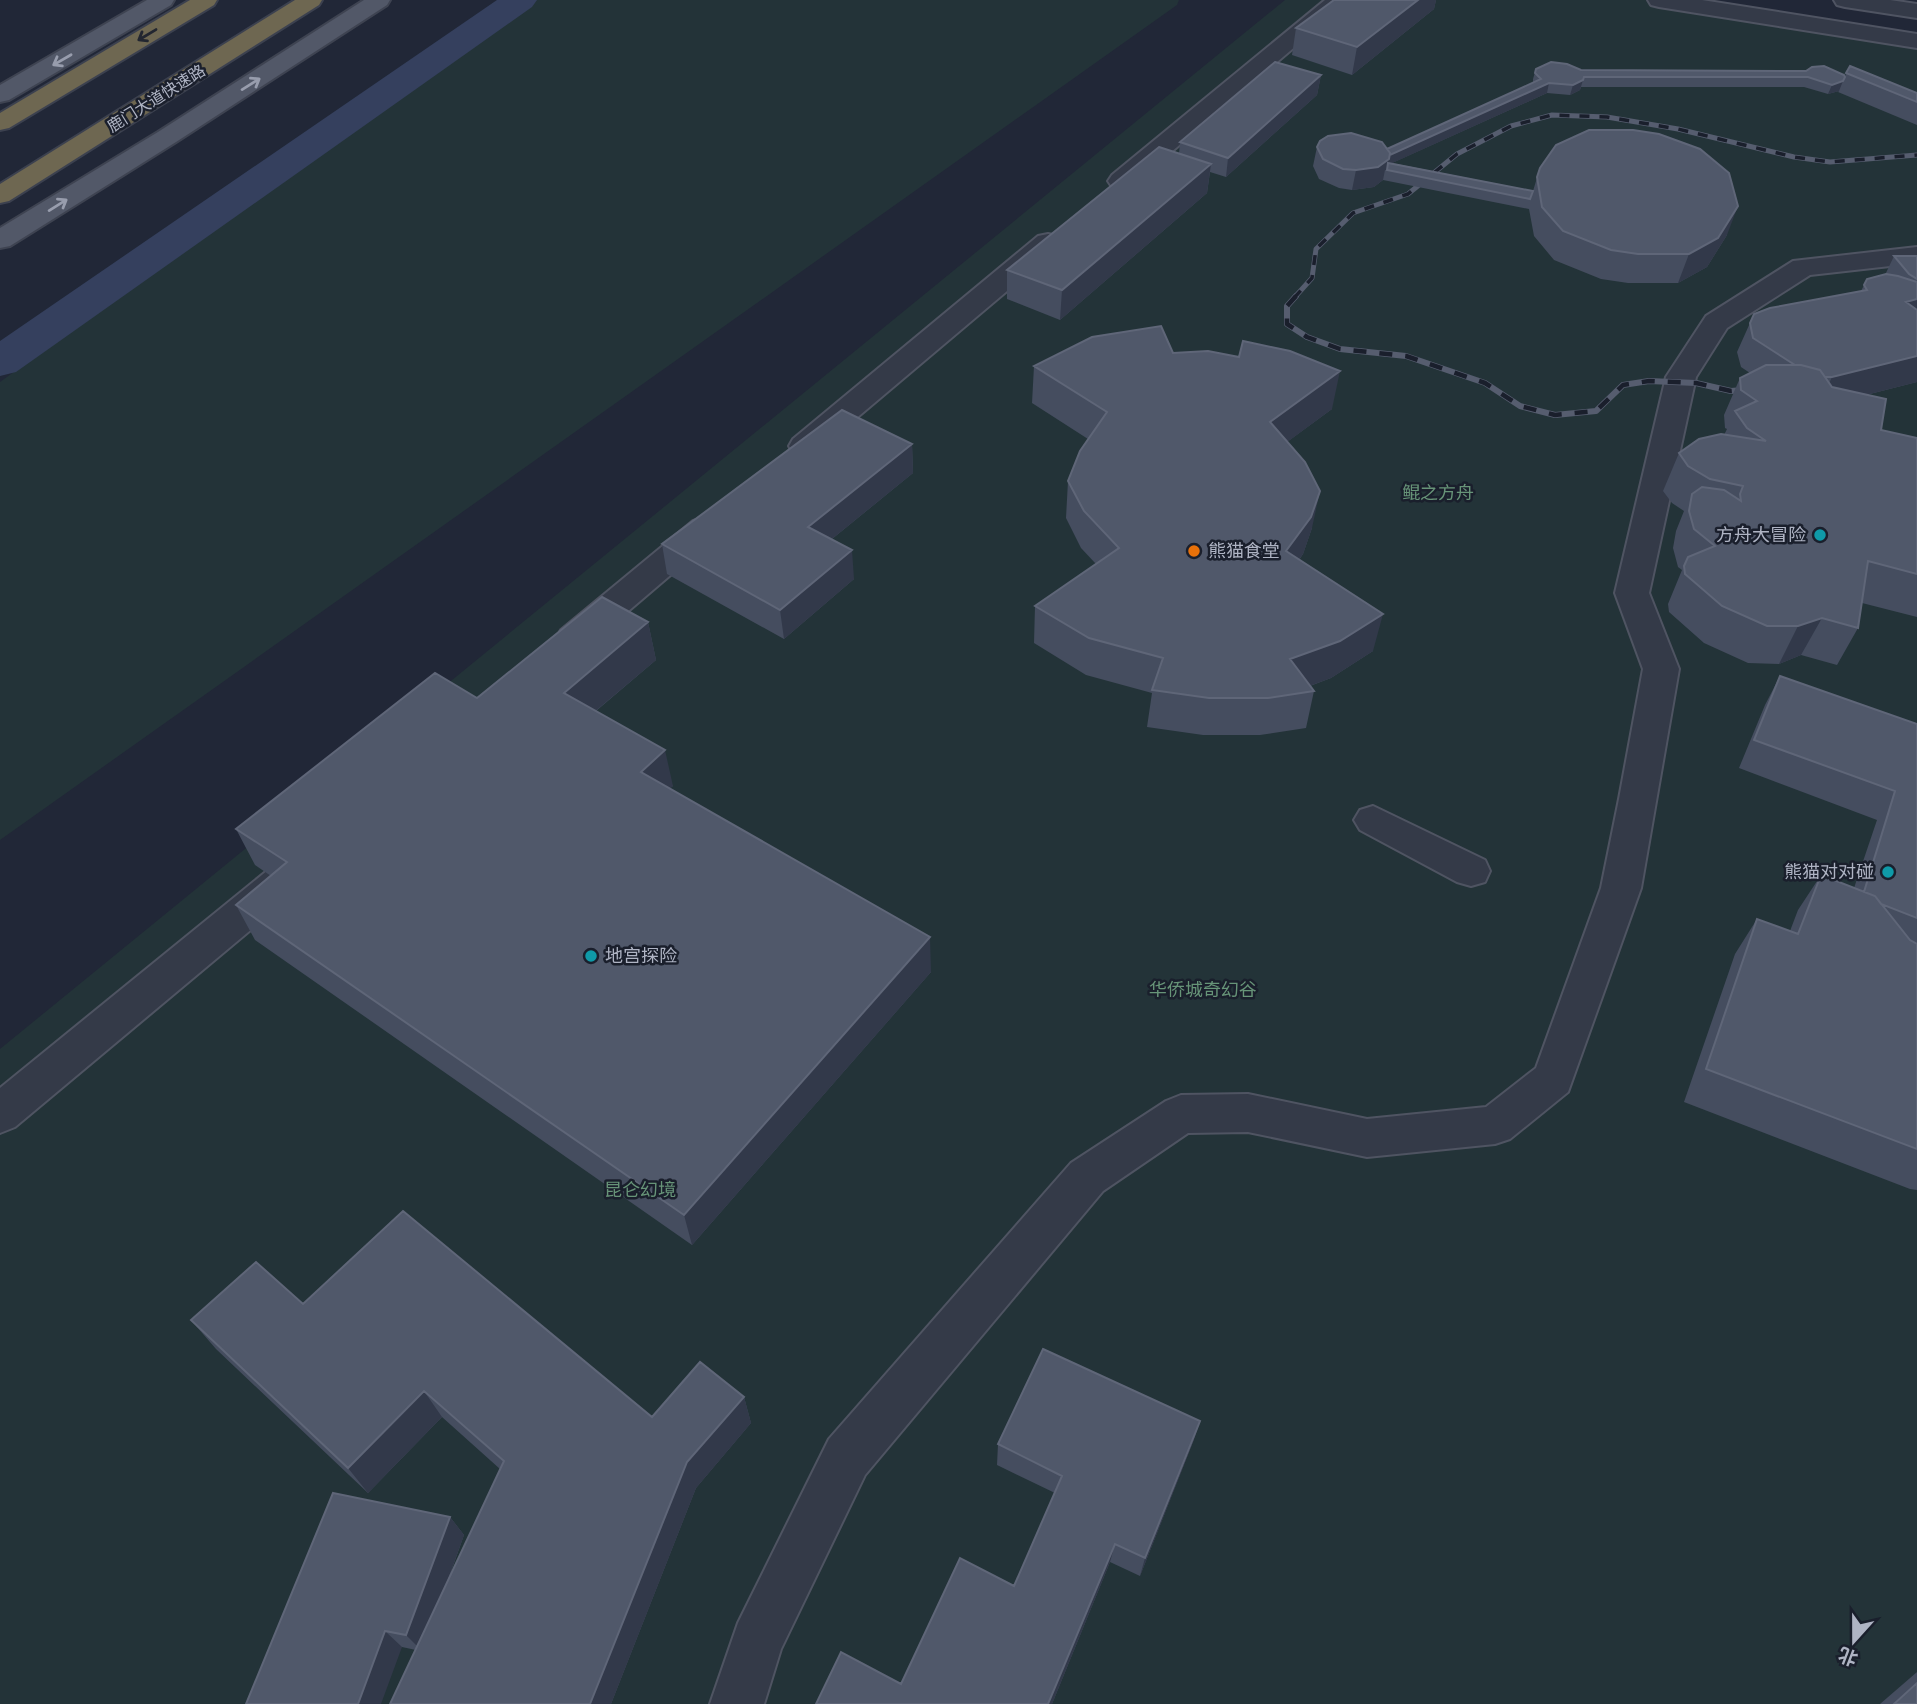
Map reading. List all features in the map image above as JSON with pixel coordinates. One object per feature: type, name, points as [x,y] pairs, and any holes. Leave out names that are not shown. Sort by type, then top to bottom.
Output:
[{"type":"highway","points":[[0,123],[206,0]]},
{"type":"highway","name":"鹿门大道快速路","points":[[0,195],[311,0]]},
{"type":"main road","points":[[0,95],[163,0]]},
{"type":"main road","points":[[0,240],[178,130],[379,0]]},
{"type":"street","points":[[779,466],[1339,0]]},
{"type":"street","points":[[1659,0],[1917,41]]},
{"type":"street","points":[[1845,0],[1917,11]]},
{"type":"street","points":[[737,1704],[757,1642],[847,1457],[1087,1177],[1181,1114],[1248,1113],[1367,1138],[1495,1125],[1553,1079],[1621,888],[1638,800],[1661,668],[1632,593],[1681,377],[1716,322],[1804,267],[1917,254]]},
{"type":"street","points":[[545,662],[726,511]]},
{"type":"street","points":[[1373,820],[1471,871]]},
{"type":"street","points":[[0,1114],[310,858]]},
{"type":"green space","points":[[528,0],[1179,0],[1177,5],[0,840],[0,382]]},
{"type":"green space","name":"华侨城奇幻谷","points":[[1285,0],[1688,0],[1917,36],[1917,1704],[0,1704],[0,1049]]},
{"type":"building","points":[[1334,0],[1418,0],[1357,47],[1296,28]]},
{"type":"building","points":[[1275,62],[1321,75],[1228,158],[1180,142]]},
{"type":"building","points":[[1551,62],[1567,64],[1581,70],[1806,71],[1812,67],[1824,66],[1845,77],[1843,81],[1832,85],[1808,77],[1584,77],[1573,85],[1549,83],[1390,155],[1387,149],[1541,79],[1535,73],[1536,69]]},
{"type":"building","points":[[1850,66],[1917,93],[1917,102],[1846,73]]},
{"type":"building","points":[[1589,130],[1633,130],[1659,134],[1700,149],[1729,173],[1738,206],[1718,238],[1689,254],[1638,254],[1611,250],[1563,231],[1542,207],[1537,177],[1556,145]]},
{"type":"building","points":[[1351,133],[1382,142],[1390,153],[1389,159],[1378,167],[1356,170],[1343,169],[1323,159],[1317,147],[1320,141],[1328,136]]},
{"type":"building","points":[[1159,147],[1211,164],[1062,290],[1007,270]]},
{"type":"building","points":[[1388,163],[1533,191],[1530,199],[1387,170]]},
{"type":"building","points":[[1894,256],[1917,256],[1917,279],[1909,274]]},
{"type":"building","points":[[1886,274],[1917,282],[1917,299],[1906,302],[1917,310],[1917,356],[1825,377],[1820,370],[1795,365],[1753,338],[1750,323],[1754,314],[1770,308],[1867,290],[1864,285],[1867,279]]},
{"type":"building","name":"熊猫食堂","points":[[1161,326],[1173,353],[1208,351],[1239,357],[1243,341],[1290,351],[1340,371],[1270,422],[1305,462],[1320,491],[1311,517],[1286,551],[1383,614],[1340,641],[1290,659],[1314,691],[1268,698],[1209,698],[1152,690],[1163,658],[1089,638],[1035,606],[1119,548],[1084,511],[1068,481],[1080,451],[1107,412],[1034,366],[1092,337]]},
{"type":"building","name":"方舟大冒险","points":[[1766,365],[1801,365],[1820,370],[1832,387],[1886,399],[1881,430],[1917,438],[1917,574],[1868,561],[1858,628],[1822,618],[1798,626],[1767,626],[1722,606],[1685,574],[1684,566],[1688,557],[1715,546],[1694,529],[1689,511],[1692,494],[1702,487],[1724,490],[1741,501],[1743,486],[1710,479],[1688,466],[1679,453],[1699,439],[1721,434],[1766,441],[1747,428],[1735,411],[1757,401],[1741,390],[1740,378]]},
{"type":"building","points":[[842,410],[912,444],[808,527],[852,550],[780,610],[662,544]]},
{"type":"building","name":"地宫探险","points":[[602,597],[648,622],[564,693],[665,750],[641,772],[930,937],[684,1215],[236,905],[287,862],[236,829],[435,673],[477,698]]},
{"type":"building","points":[[1780,676],[1917,724],[1917,918],[1881,904],[1875,896],[1864,892],[1895,791],[1754,740]]},
{"type":"building","points":[[1821,875],[1875,896],[1910,940],[1917,944],[1917,1149],[1706,1069],[1757,919],[1798,934]]},
{"type":"building","points":[[403,1211],[652,1417],[700,1362],[744,1397],[687,1462],[590,1704],[390,1704],[504,1461],[424,1391],[348,1468],[191,1320],[256,1262],[303,1304]]},
{"type":"building","points":[[1043,1349],[1200,1421],[1145,1558],[1115,1544],[1048,1704],[816,1704],[841,1652],[901,1684],[960,1558],[1014,1586],[1062,1476],[998,1444]]},
{"type":"building","points":[[333,1493],[450,1517],[406,1635],[385,1631],[358,1704],[246,1704]]},
{"type":"building","points":[[1917,1683],[1917,1704],[1894,1704]]},
{"type":"waterway","points":[[0,362],[520,0]]},
{"type":"railway","points":[[1294,298],[1312,278],[1316,249],[1353,213],[1408,194],[1457,154],[1511,126],[1552,115],[1607,117],[1678,129],[1794,157],[1830,162],[1917,155]]},
{"type":"railway","points":[[1296,296],[1287,306],[1287,324],[1307,337],[1340,349],[1406,356],[1485,383],[1520,406],[1555,415],[1596,411],[1623,385],[1649,381],[1696,383],[1731,391],[1755,389]]},
{"type":"place","name":"方舟大冒险","points":[[1820,535]]},
{"type":"place","name":"熊猫食堂","points":[[1194,551]]},
{"type":"place","name":"熊猫对对碰","points":[[1888,872]]},
{"type":"place","name":"地宫探险","points":[[591,956]]},
{"type":"park label","name":"鲲之方舟","points":[[1438,493]]},
{"type":"park label","name":"昆仑幻境","points":[[640,1190]]}]
